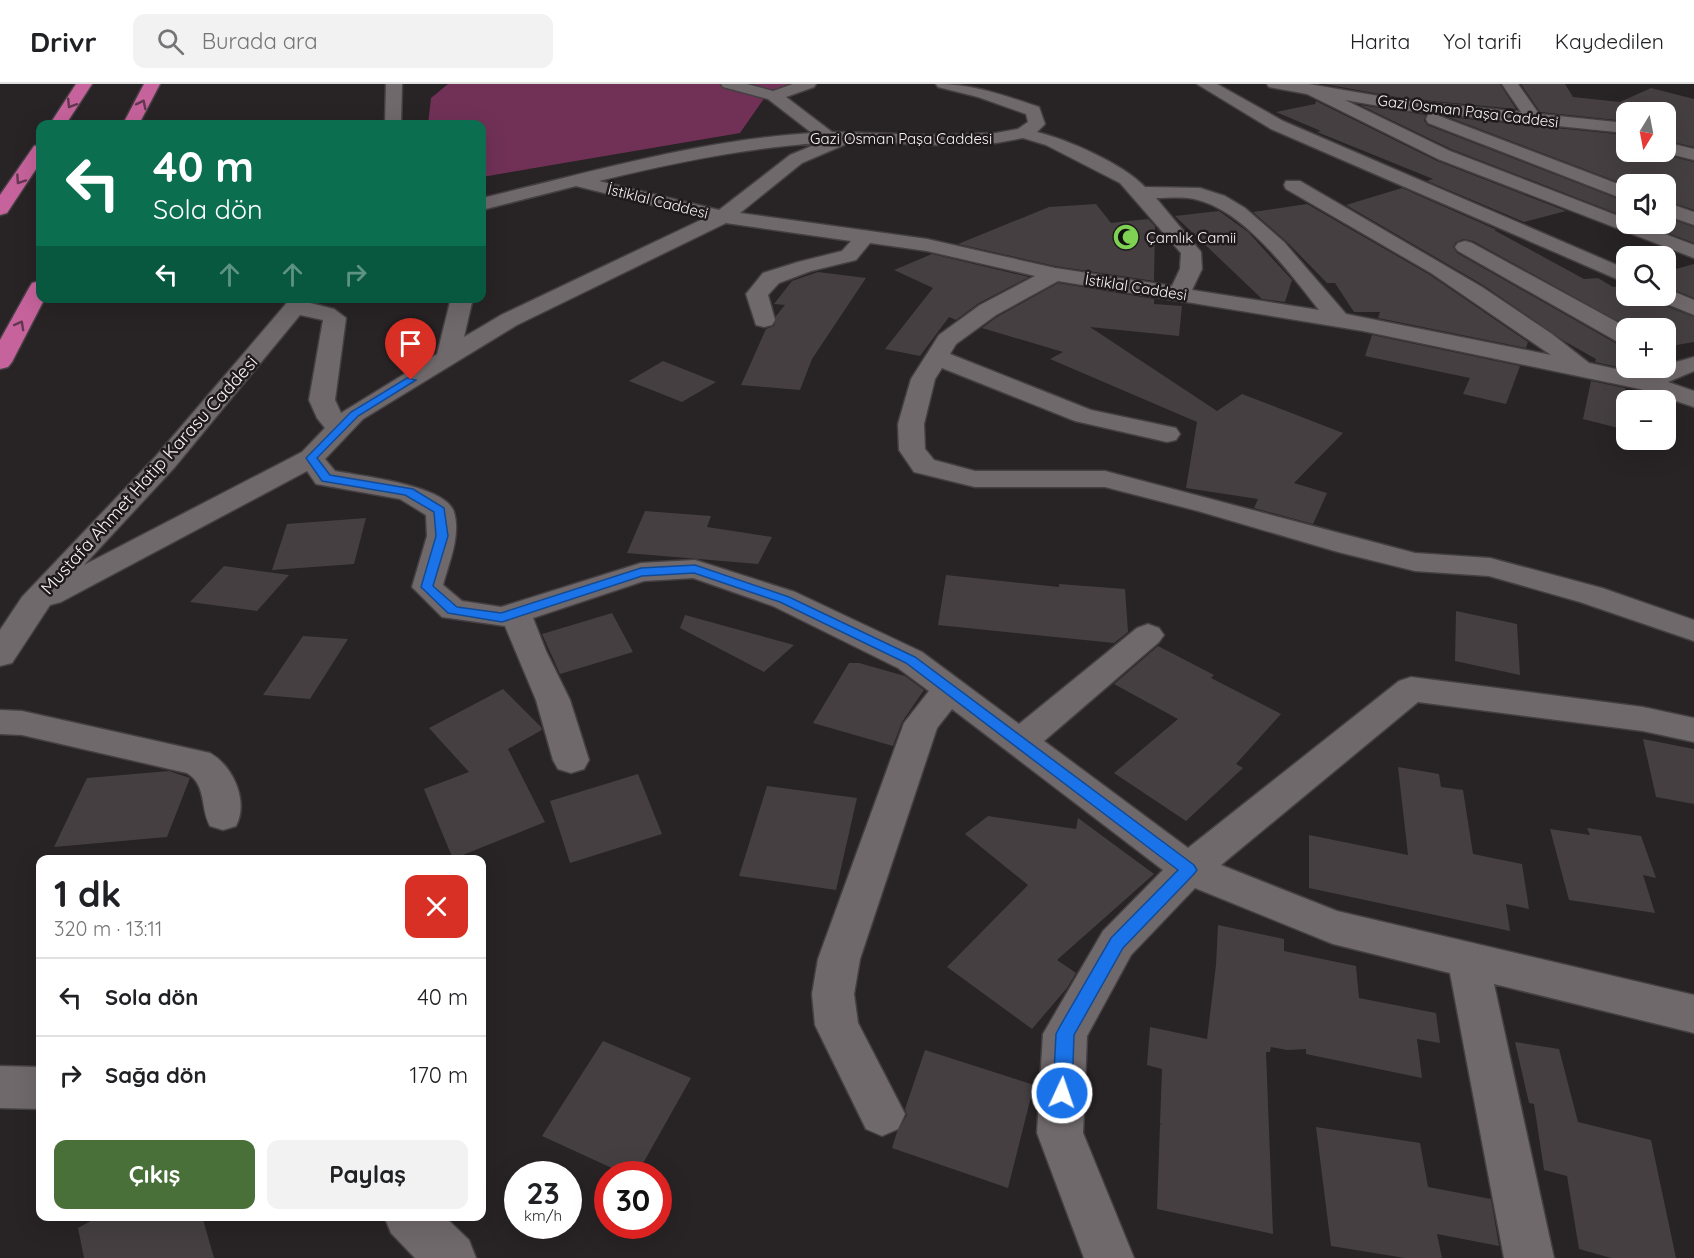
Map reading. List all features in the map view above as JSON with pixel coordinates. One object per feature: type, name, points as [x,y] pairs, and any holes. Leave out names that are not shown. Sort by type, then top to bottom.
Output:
[{"type":"highway","points":[[61,120],[84,84]]},
{"type":"highway","points":[[133,120],[152,84]]},
{"type":"highway","points":[[0,210],[36,156]]},
{"type":"highway","points":[[0,362],[36,295]]},
{"type":"street","points":[[393,120],[394,84]]},
{"type":"street","points":[[729,84],[774,96],[839,136]]},
{"type":"street","points":[[774,96],[808,84]]},
{"type":"street","points":[[944,84],[984,94],[1033,111],[1037,124],[1023,133]]},
{"type":"street","points":[[1204,84],[1277,125],[1616,273]]},
{"type":"street","name":"Gazi Osman Paşa Caddesi","points":[[1275,84],[1399,97],[1437,108],[1616,127]]},
{"type":"street","points":[[1510,84],[1534,119]]},
{"type":"street","points":[[1309,89],[1444,155],[1694,252]]},
{"type":"street","points":[[1399,97],[1616,190]]},
{"type":"street","points":[[1593,125],[1616,132]]},
{"type":"street","points":[[1023,133],[1052,141],[1127,179],[1191,252],[1191,269],[1179,294]]},
{"type":"street","name":"Gazi Osman Paşa Caddesi","points":[[486,203],[681,155],[766,141],[839,136],[932,140],[996,138],[1023,133]]},
{"type":"street","points":[[33,604],[311,458],[354,414],[509,320],[723,217],[796,159],[839,136]]},
{"type":"street","points":[[1676,143],[1694,155]]},
{"type":"street","name":"İstiklal Caddesi","points":[[578,181],[723,217],[927,245],[1055,274],[1339,320],[1585,369],[1647,383],[1694,399]]},
{"type":"street","points":[[1293,185],[1434,264],[1537,332],[1585,369]]},
{"type":"street","points":[[1140,193],[1202,195],[1225,204],[1285,253],[1339,320]]},
{"type":"street","points":[[1676,212],[1694,219]]},
{"type":"street","points":[[764,320],[757,294],[771,278],[805,266],[849,256],[865,237]]},
{"type":"street","points":[[1465,247],[1616,331]]},
{"type":"street","points":[[1055,274],[988,310],[947,340],[923,379],[911,424],[912,450],[924,466],[975,478],[1105,479],[1404,560],[1490,567],[1591,595],[1694,631]]},
{"type":"street","points":[[1676,300],[1694,308]]},
{"type":"street","name":"Mustafa Ahmet Hatip Karasu Caddesi","points":[[0,655],[33,604],[90,540],[165,462],[300,303]]},
{"type":"street","points":[[303,303],[335,318],[322,400],[330,418],[340,429]]},
{"type":"street","points":[[448,357],[461,303]]},
{"type":"street","points":[[937,357],[1084,416],[1167,434]]},
{"type":"street","points":[[1647,383],[1679,363]]},
{"type":"street","points":[[311,458],[326,478],[408,492],[440,511],[442,536],[427,587],[453,610],[502,617],[641,572],[695,569],[784,599],[910,660],[1189,870],[1332,927],[1694,1014]]},
{"type":"street","points":[[516,613],[530,651],[554,700],[571,760]]},
{"type":"street","points":[[1020,742],[1148,635]]},
{"type":"street","points":[[1108,1258],[1060,1133],[1065,1034],[1117,943],[1189,870],[1411,689],[1643,719],[1694,730]]},
{"type":"street","points":[[882,1114],[837,1025],[833,994],[839,959],[921,723],[950,690]]},
{"type":"street","points":[[0,722],[22,723],[197,762],[207,767],[216,777],[223,816]]},
{"type":"street","points":[[1468,960],[1529,1258]]},
{"type":"street","points":[[0,1087],[36,1088]]},
{"type":"street","points":[[413,1221],[451,1258]]},
{"type":"shaded area","points":[[448,84],[796,84],[765,97],[740,133],[486,176],[486,120],[428,120],[431,98]]},
{"type":"building","points":[[1324,84],[1500,84],[1516,109],[1402,98]]},
{"type":"building","points":[[1521,84],[1565,84],[1573,97],[1620,102],[1616,102],[1616,120],[1540,112]]},
{"type":"building","points":[[1651,88],[1694,99],[1694,147],[1676,143],[1676,102],[1620,102]]},
{"type":"building","points":[[1316,101],[1437,161],[1566,211],[1524,222],[1427,181],[1433,179],[1317,132],[1321,131],[1276,112],[1315,104]]},
{"type":"building","points":[[1360,105],[1426,115],[1424,120],[1427,125],[1616,198],[1616,213],[1451,149]]},
{"type":"building","points":[[1448,117],[1616,134],[1616,162],[1676,162],[1676,158],[1694,162],[1694,210],[1676,204],[1676,174],[1616,174],[1616,181]]},
{"type":"building","points":[[1402,188],[1497,230],[1494,230],[1584,279],[1598,278],[1616,287],[1616,306],[1666,306],[1694,317],[1694,342],[1676,345],[1676,318],[1616,318],[1616,320],[1473,241],[1464,239],[1456,242],[1453,247],[1457,253],[1616,343],[1616,367],[1595,362],[1596,359],[1564,341],[1483,285],[1346,205]]},
{"type":"building","points":[[1096,204],[1111,223],[1148,219],[1155,226],[1154,281],[1055,266],[958,244],[1049,207]]},
{"type":"building","points":[[1307,204],[1430,275],[1528,342],[1526,348],[1378,318],[1380,312],[1354,312],[1335,283],[1327,283],[1285,240],[1253,212]]},
{"type":"building","points":[[1219,211],[1248,232],[1292,280],[1285,302],[1262,299],[1175,216]]},
{"type":"building","points":[[1676,221],[1694,227],[1694,243],[1670,234],[1676,234]]},
{"type":"building","points":[[932,254],[1029,277],[979,303],[956,320],[949,317],[920,356],[885,349],[933,288],[894,270]]},
{"type":"building","points":[[1694,264],[1694,298],[1676,291],[1676,269]]},
{"type":"building","points":[[818,272],[866,278],[812,359],[800,390],[741,385],[766,329],[774,326],[776,316],[785,305],[774,304],[792,281]]},
{"type":"building","points":[[1058,283],[1154,299],[1154,304],[1182,306],[1179,336],[1090,327],[1217,411],[1242,394],[1343,433],[1294,483],[1327,493],[1313,524],[1254,508],[1258,499],[1186,488],[1197,422],[1050,359],[1063,352],[982,328],[997,317]]},
{"type":"building","points":[[1372,335],[1520,366],[1506,404],[1463,394],[1470,378],[1365,356]]},
{"type":"building","points":[[663,361],[716,382],[682,402],[629,381]]},
{"type":"building","points":[[1591,381],[1625,388],[1625,390],[1616,390],[1616,427],[1583,419]]},
{"type":"building","points":[[645,511],[711,516],[707,527],[772,537],[758,564],[627,553]]},
{"type":"building","points":[[366,518],[354,564],[272,570],[287,524]]},
{"type":"building","points":[[224,566],[289,575],[257,611],[190,602]]},
{"type":"building","points":[[946,575],[1059,587],[1059,584],[1125,589],[1128,632],[1114,643],[938,625]]},
{"type":"building","points":[[1456,611],[1517,624],[1520,675],[1455,661]]},
{"type":"building","points":[[612,613],[633,652],[560,674],[542,634]]},
{"type":"building","points":[[685,615],[794,645],[764,672],[680,628]]},
{"type":"building","points":[[303,636],[348,639],[310,699],[263,695]]},
{"type":"building","points":[[1158,646],[1214,675],[1211,678],[1281,714],[1236,764],[1243,768],[1186,821],[1114,773],[1178,719],[1114,684]]},
{"type":"building","points":[[849,663],[859,663],[905,676],[924,690],[902,722],[893,746],[813,723]]},
{"type":"building","points":[[503,689],[542,730],[508,749],[545,822],[463,855],[451,855],[424,789],[469,772],[429,728]]},
{"type":"building","points":[[1643,739],[1694,749],[1694,804],[1656,797]]},
{"type":"building","points":[[1398,767],[1439,774],[1441,787],[1463,790],[1473,854],[1522,864],[1529,909],[1506,904],[1510,931],[1309,888],[1309,835],[1408,855]]},
{"type":"building","points":[[169,771],[190,778],[167,837],[54,847],[87,778]]},
{"type":"building","points":[[638,774],[662,834],[570,863],[550,801]]},
{"type":"building","points":[[767,786],[857,798],[836,890],[739,876]]},
{"type":"building","points":[[988,816],[1076,829],[1078,818],[1154,874],[1057,960],[1076,973],[1067,988],[1032,1029],[947,967],[1028,885],[965,834]]},
{"type":"building","points":[[1587,828],[1641,836],[1656,878],[1643,875],[1655,913],[1569,900],[1550,829],[1590,835]]},
{"type":"building","points":[[1218,925],[1284,939],[1284,951],[1356,966],[1359,998],[1436,1013],[1440,1043],[1417,1039],[1422,1078],[1306,1054],[1306,1049],[1287,1050],[1271,1047],[1270,1052],[1266,1052],[1273,1234],[1157,1209],[1160,1124],[1163,1125],[1160,1123],[1162,1069],[1147,1065],[1150,1027],[1207,1039],[1216,965]]},
{"type":"building","points":[[603,1041],[691,1078],[644,1161],[597,1161],[542,1136]]},
{"type":"building","points":[[1515,1042],[1559,1049],[1578,1122],[1651,1140],[1676,1258],[1611,1258],[1579,1249],[1567,1176],[1544,1170],[1534,1104],[1529,1103]]},
{"type":"building","points":[[925,1050],[1034,1085],[1008,1188],[892,1148],[897,1132],[907,1115],[905,1109]]},
{"type":"building","points":[[1316,1127],[1420,1143],[1428,1187],[1491,1199],[1499,1246],[1437,1234],[1442,1258],[1405,1258],[1331,1246]]},
{"type":"building","points":[[91,1221],[203,1221],[214,1258],[84,1258],[78,1228]]},
{"type":"place","name":"Çamlık Camii","points":[[1126,237]]},
{"type":"route","points":[[411,380],[354,414],[311,458],[326,478],[408,492],[440,511],[442,536],[427,587],[453,610],[502,617],[567,594],[641,572],[695,569],[784,599],[910,660],[1189,870],[1117,943],[1065,1034],[1062,1093]]}]
